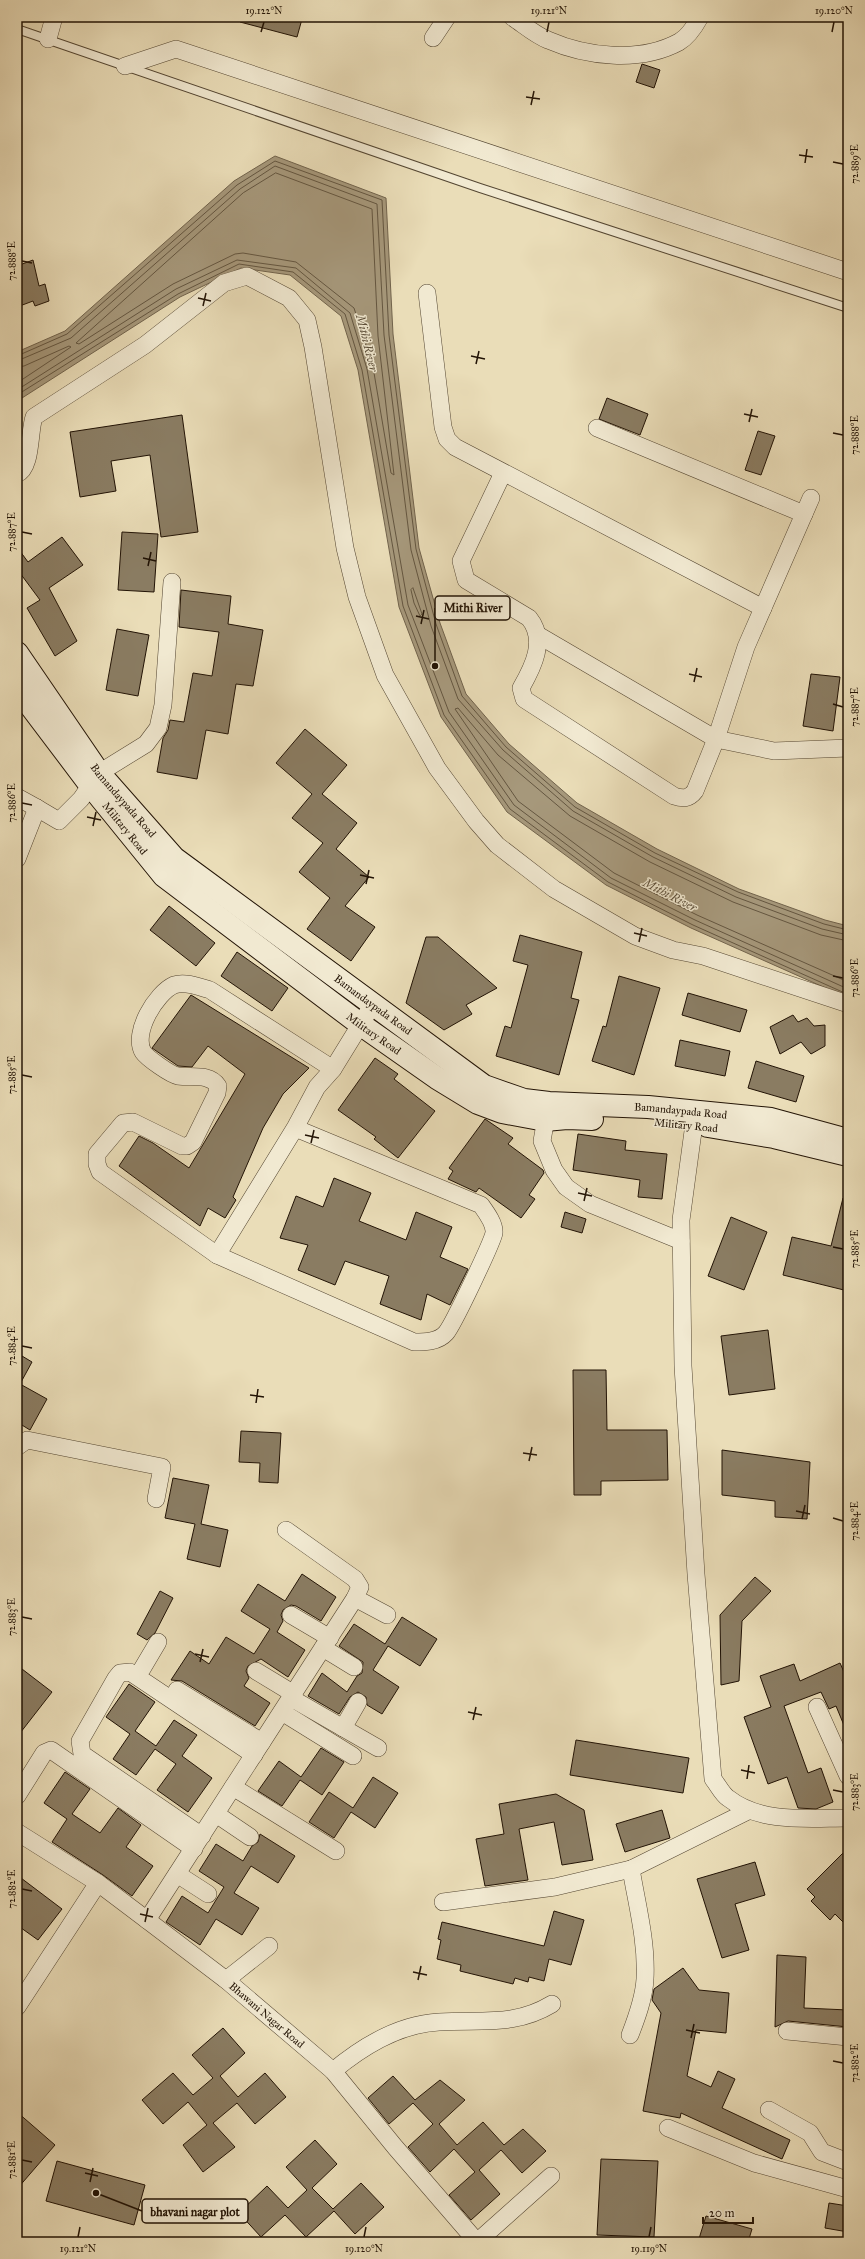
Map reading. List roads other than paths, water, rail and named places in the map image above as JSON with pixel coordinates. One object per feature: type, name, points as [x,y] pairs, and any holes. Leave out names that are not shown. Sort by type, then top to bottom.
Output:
[{"type":"street","points":[[48,39],[54,17]]},
{"type":"street","points":[[433,38],[447,17]]},
{"type":"street","points":[[512,17],[547,40],[588,52],[617,55],[655,51],[680,42],[694,28],[700,17]]},
{"type":"street","points":[[125,66],[176,49],[848,272]]},
{"type":"street","points":[[17,474],[28,460],[30,427],[34,417],[146,345],[224,283],[247,276],[289,298],[307,320],[314,347],[345,548],[357,596],[383,668],[437,768],[476,821],[497,845],[554,888],[635,936],[672,950],[703,956],[848,1004]]},
{"type":"street","points":[[427,293],[442,419],[447,439],[455,447],[763,608]]},
{"type":"street","points":[[597,428],[804,514]]},
{"type":"street","points":[[504,473],[462,561],[466,580],[529,618],[535,625],[538,635],[538,646],[529,673],[521,688],[524,699],[674,796],[683,798],[691,797],[695,791],[716,739],[746,647],[811,498]]},
{"type":"street","points":[[17,797],[58,822],[95,780],[146,744],[158,728],[163,705],[172,582]]},
{"type":"street","points":[[538,635],[716,739],[774,751],[848,748]]},
{"type":"street","points":[[17,653],[40,702]]},
{"type":"street","name":"Military Road","points":[[17,688],[40,702],[164,876],[360,1024],[437,1078],[481,1094],[502,1112],[524,1108],[547,1112],[567,1118],[647,1114],[694,1124],[774,1137],[844,1146]]},
{"type":"street","name":"Bamandaypada Road","points":[[95,780],[174,858],[373,1004],[481,1094]]},
{"type":"street","points":[[17,859],[37,808]]},
{"type":"street","points":[[305,983],[319,964]]},
{"type":"street","points":[[295,1128],[481,1205],[489,1216],[494,1232],[446,1333],[431,1342],[414,1342],[217,1255],[100,1172],[97,1164],[97,1154],[123,1123],[133,1122],[182,1146],[187,1146],[193,1142],[217,1093],[218,1086],[216,1082],[199,1076],[177,1076],[144,1053],[140,1043],[140,1030],[161,994],[175,985],[190,984],[210,990],[333,1069]]},
{"type":"street","points":[[217,1255],[295,1128],[317,1087],[333,1069],[373,1004]]},
{"type":"street","points":[[547,1112],[542,1141],[554,1170],[566,1187],[590,1204],[681,1241]]},
{"type":"street","name":"Bamandaypada Road","points":[[647,1114],[771,1119],[844,1146]]},
{"type":"street","points":[[694,1124],[681,1220],[683,1366],[696,1574],[713,1779],[727,1798],[748,1811],[775,1816],[848,1818]]},
{"type":"street","points":[[17,1447],[27,1440],[162,1468],[156,1499]]},
{"type":"street","points":[[147,1920],[327,1643],[355,1598],[360,1587],[355,1579],[286,1530]]},
{"type":"street","points":[[355,1598],[387,1615]]},
{"type":"street","points":[[291,1615],[327,1643],[354,1667]]},
{"type":"street","points":[[158,1642],[135,1665],[258,1748]]},
{"type":"street","points":[[198,1843],[82,1754],[80,1741],[116,1678],[120,1673],[130,1672],[258,1748]]},
{"type":"street","points":[[256,1672],[353,1756]]},
{"type":"street","points":[[289,1701],[343,1728],[378,1748]]},
{"type":"street","points":[[343,1728],[358,1702]]},
{"type":"street","points":[[817,1707],[848,1776]]},
{"type":"street","points":[[17,1796],[44,1753],[51,1750],[198,1843]]},
{"type":"street","points":[[233,1787],[336,1851]]},
{"type":"street","points":[[443,1902],[555,1887],[631,1869],[748,1811]]},
{"type":"street","points":[[216,1814],[250,1837]]},
{"type":"street","name":"Bhawani Nagar Road","points":[[17,1832],[98,1883],[147,1920],[226,1980],[332,2070],[476,2242]]},
{"type":"street","points":[[630,2035],[641,2005],[645,1978],[643,1932],[631,1869]]},
{"type":"street","points":[[177,1874],[208,1894]]},
{"type":"street","points":[[17,2007],[98,1883]]},
{"type":"street","points":[[226,1980],[269,1946]]},
{"type":"street","points":[[332,2070],[355,2052],[407,2027],[439,2022],[488,2023],[522,2018],[540,2011],[552,2004]]},
{"type":"street","points":[[786,2031],[848,2037]]},
{"type":"street","points":[[769,2110],[810,2133],[822,2152],[848,2162]]},
{"type":"street","points":[[668,2128],[754,2162],[848,2189]]},
{"type":"street","points":[[476,2242],[551,2176]]},
{"type":"lane","points":[[17,29],[480,188],[848,308]]},
{"type":"water","points":[[275,156],[386,198],[393,334],[419,548],[440,623],[466,694],[509,744],[577,803],[657,849],[739,889],[825,920],[848,926],[848,998],[691,928],[606,885],[507,812],[441,717],[399,607],[358,370],[341,316],[290,275],[241,268],[180,297],[22,398],[17,399],[17,352],[65,331],[234,181]]},
{"type":"place","name":"Mithi River","points":[[435,666]]},
{"type":"place","name":"bhavani nagar plot","points":[[96,2193]]}]
